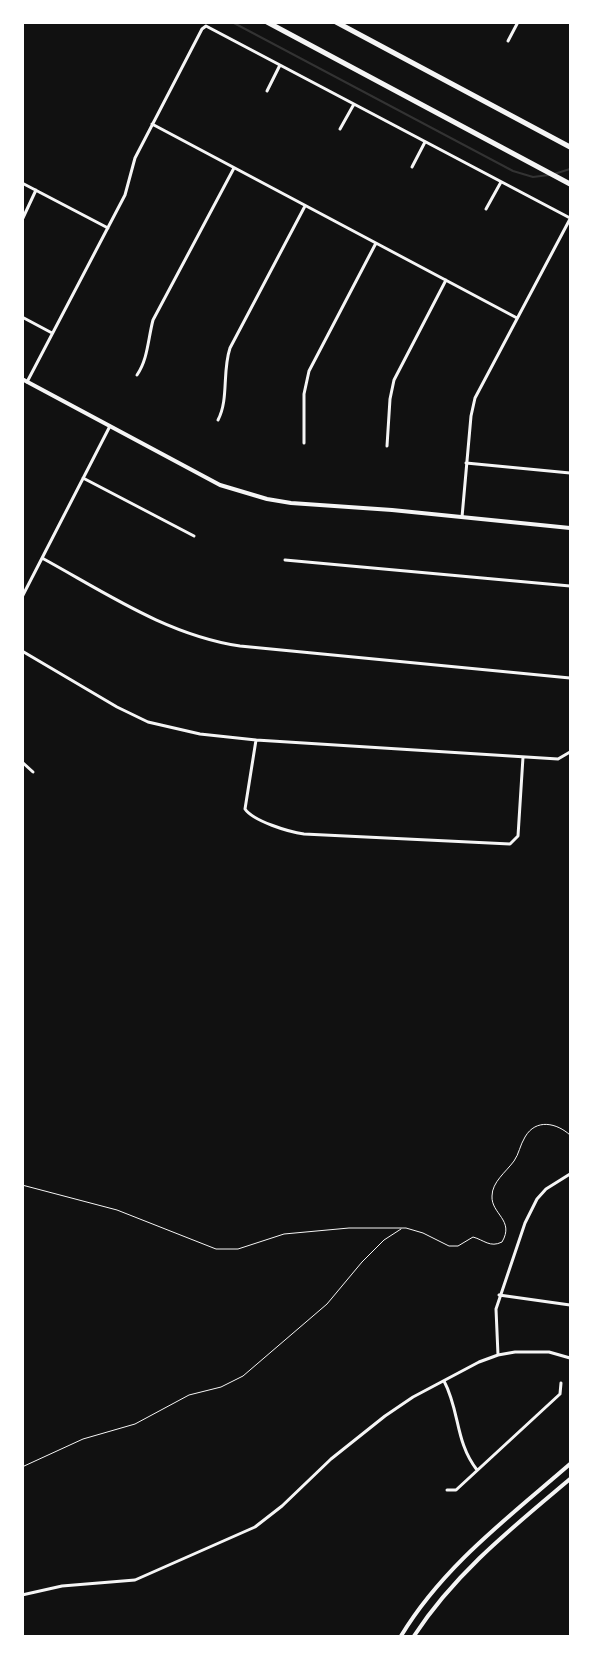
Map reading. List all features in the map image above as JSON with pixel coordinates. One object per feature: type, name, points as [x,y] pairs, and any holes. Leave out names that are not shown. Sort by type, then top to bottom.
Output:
[{"type":"highway","points":[[267,22],[570,185]]},
{"type":"highway","points":[[336,22],[570,147]]},
{"type":"main road","points":[[22,379],[220,484],[267,499],[570,528]]},
{"type":"main road","points":[[401,1636],[418,1607],[458,1562],[570,1464]]},
{"type":"main road","points":[[414,1636],[440,1599],[459,1577],[570,1479]]},
{"type":"street","points":[[508,41],[518,22]]},
{"type":"street","points":[[27,382],[125,195],[135,158],[152,124],[202,29],[209,27],[570,219],[475,398],[471,416],[462,517]]},
{"type":"street","points":[[267,91],[280,65]]},
{"type":"street","points":[[340,129],[354,104]]},
{"type":"street","points":[[152,124],[517,318]]},
{"type":"street","points":[[412,167],[426,142]]},
{"type":"street","points":[[137,374],[145,360],[148,337],[154,320],[234,168]]},
{"type":"street","points":[[486,209],[501,182]]},
{"type":"street","points":[[22,183],[108,228]]},
{"type":"street","points":[[22,220],[36,190]]},
{"type":"street","points":[[218,420],[224,406],[224,370],[230,348],[305,206]]},
{"type":"street","points":[[304,442],[304,394],[309,371],[376,243]]},
{"type":"street","points":[[387,446],[390,399],[394,380],[446,280]]},
{"type":"street","points":[[22,318],[52,333]]},
{"type":"street","points":[[22,597],[110,426]]},
{"type":"street","points":[[466,463],[570,473]]},
{"type":"street","points":[[83,478],[194,536]]},
{"type":"street","points":[[42,558],[152,619],[175,629],[222,643],[570,678]]},
{"type":"street","points":[[285,560],[570,586]]},
{"type":"street","points":[[22,651],[117,707],[148,722],[200,734],[256,740],[558,759],[570,752]]},
{"type":"street","points":[[256,740],[245,809],[254,817],[295,833],[304,834],[510,844],[518,836],[523,757]]},
{"type":"street","points":[[22,762],[32,772]]},
{"type":"street","points":[[498,1355],[495,1323],[499,1295],[530,1210],[546,1189],[570,1174]]},
{"type":"street","points":[[499,1295],[570,1305]]},
{"type":"street","points":[[22,1595],[62,1586],[135,1580],[255,1527],[276,1512],[357,1436],[406,1402],[498,1355],[532,1352],[570,1358]]},
{"type":"street","points":[[444,1381],[455,1409],[464,1450],[477,1470]]},
{"type":"street","points":[[447,1490],[456,1490],[560,1394],[561,1383]]},
{"type":"path","points":[[22,1185],[117,1210],[216,1249],[238,1249],[295,1233],[349,1228],[402,1228],[423,1233],[449,1246],[464,1244],[473,1237],[488,1244],[498,1244],[505,1235],[505,1224],[492,1200],[492,1191],[516,1158],[525,1136],[537,1126],[553,1124],[560,1126],[570,1135]]},
{"type":"path","points":[[22,1467],[82,1439],[135,1424],[189,1395],[221,1387],[243,1376],[327,1304],[362,1262],[384,1240],[402,1228]]},
{"type":"waterway","points":[[232,22],[513,171],[533,177],[549,175]]},
{"type":"waterway","points":[[554,174],[570,169]]}]
